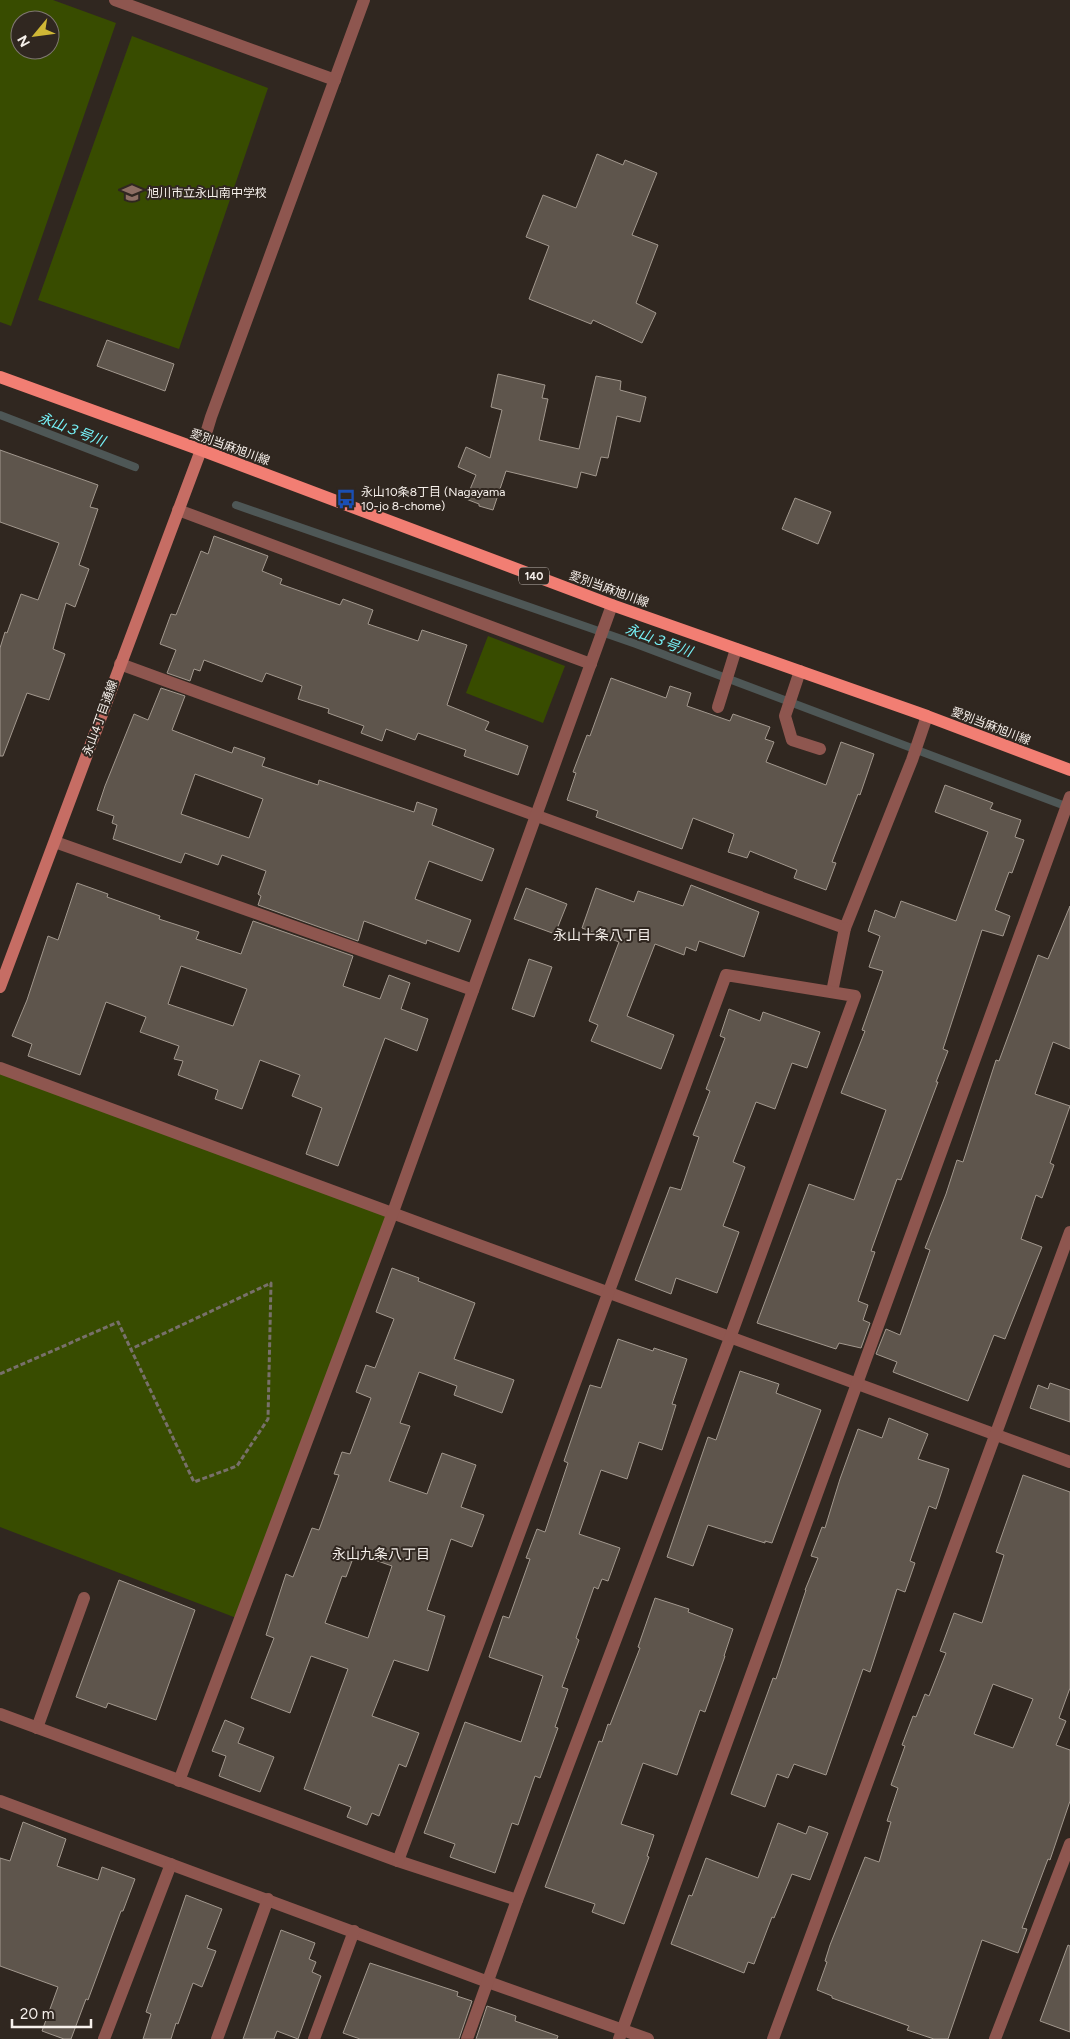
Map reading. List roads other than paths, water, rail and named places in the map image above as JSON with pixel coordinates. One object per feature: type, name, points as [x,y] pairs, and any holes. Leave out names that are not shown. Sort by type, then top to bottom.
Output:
[{"type":"main road","name":"愛別当麻旭川線","points":[[0,377],[202,450],[612,605],[927,716],[1070,770]]},
{"type":"street","points":[[115,0],[334,80]]},
{"type":"street","points":[[202,450],[211,417],[364,0]]},
{"type":"street","name":"永山4丁目通線","points":[[0,987],[202,450]]},
{"type":"street","points":[[178,510],[591,664]]},
{"type":"street","points":[[180,1781],[393,1212],[535,814],[612,605]]},
{"type":"street","points":[[718,707],[736,649]]},
{"type":"street","points":[[120,664],[845,928]]},
{"type":"street","points":[[800,671],[785,716],[792,740],[820,749]]},
{"type":"street","points":[[832,992],[845,928],[912,760],[927,716]]},
{"type":"street","points":[[621,2034],[1070,797]]},
{"type":"street","points":[[55,842],[473,990]]},
{"type":"street","points":[[398,1861],[726,975],[855,996],[730,1338],[517,1900],[467,2039]]},
{"type":"street","points":[[0,1068],[393,1212],[857,1386],[1070,1462]]},
{"type":"street","points":[[773,2039],[1070,1232]]},
{"type":"street","points":[[36,1728],[84,1598]]},
{"type":"street","points":[[0,1714],[398,1861],[517,1900]]},
{"type":"street","points":[[0,1800],[354,1931],[621,2034],[648,2039]]},
{"type":"street","points":[[995,2039],[1070,1844]]},
{"type":"street","points":[[104,2039],[171,1864]]},
{"type":"street","points":[[217,2039],[268,1899]]},
{"type":"street","points":[[314,2039],[354,1931]]},
{"type":"waterway","name":"永山３号川","points":[[0,415],[135,467]]},
{"type":"waterway","name":"永山３号川","points":[[236,505],[636,644],[1068,807]]},
{"type":"place","name":"旭川市立永山南中学校","points":[[132,193]]},
{"type":"place","name":"永山10条8丁目 (Nagayama 10-jo 8-chome)","points":[[346,499]]},
{"type":"district","name":"永山十条八丁目","points":[[602,935]]},
{"type":"district","name":"永山九条八丁目","points":[[381,1554]]}]
